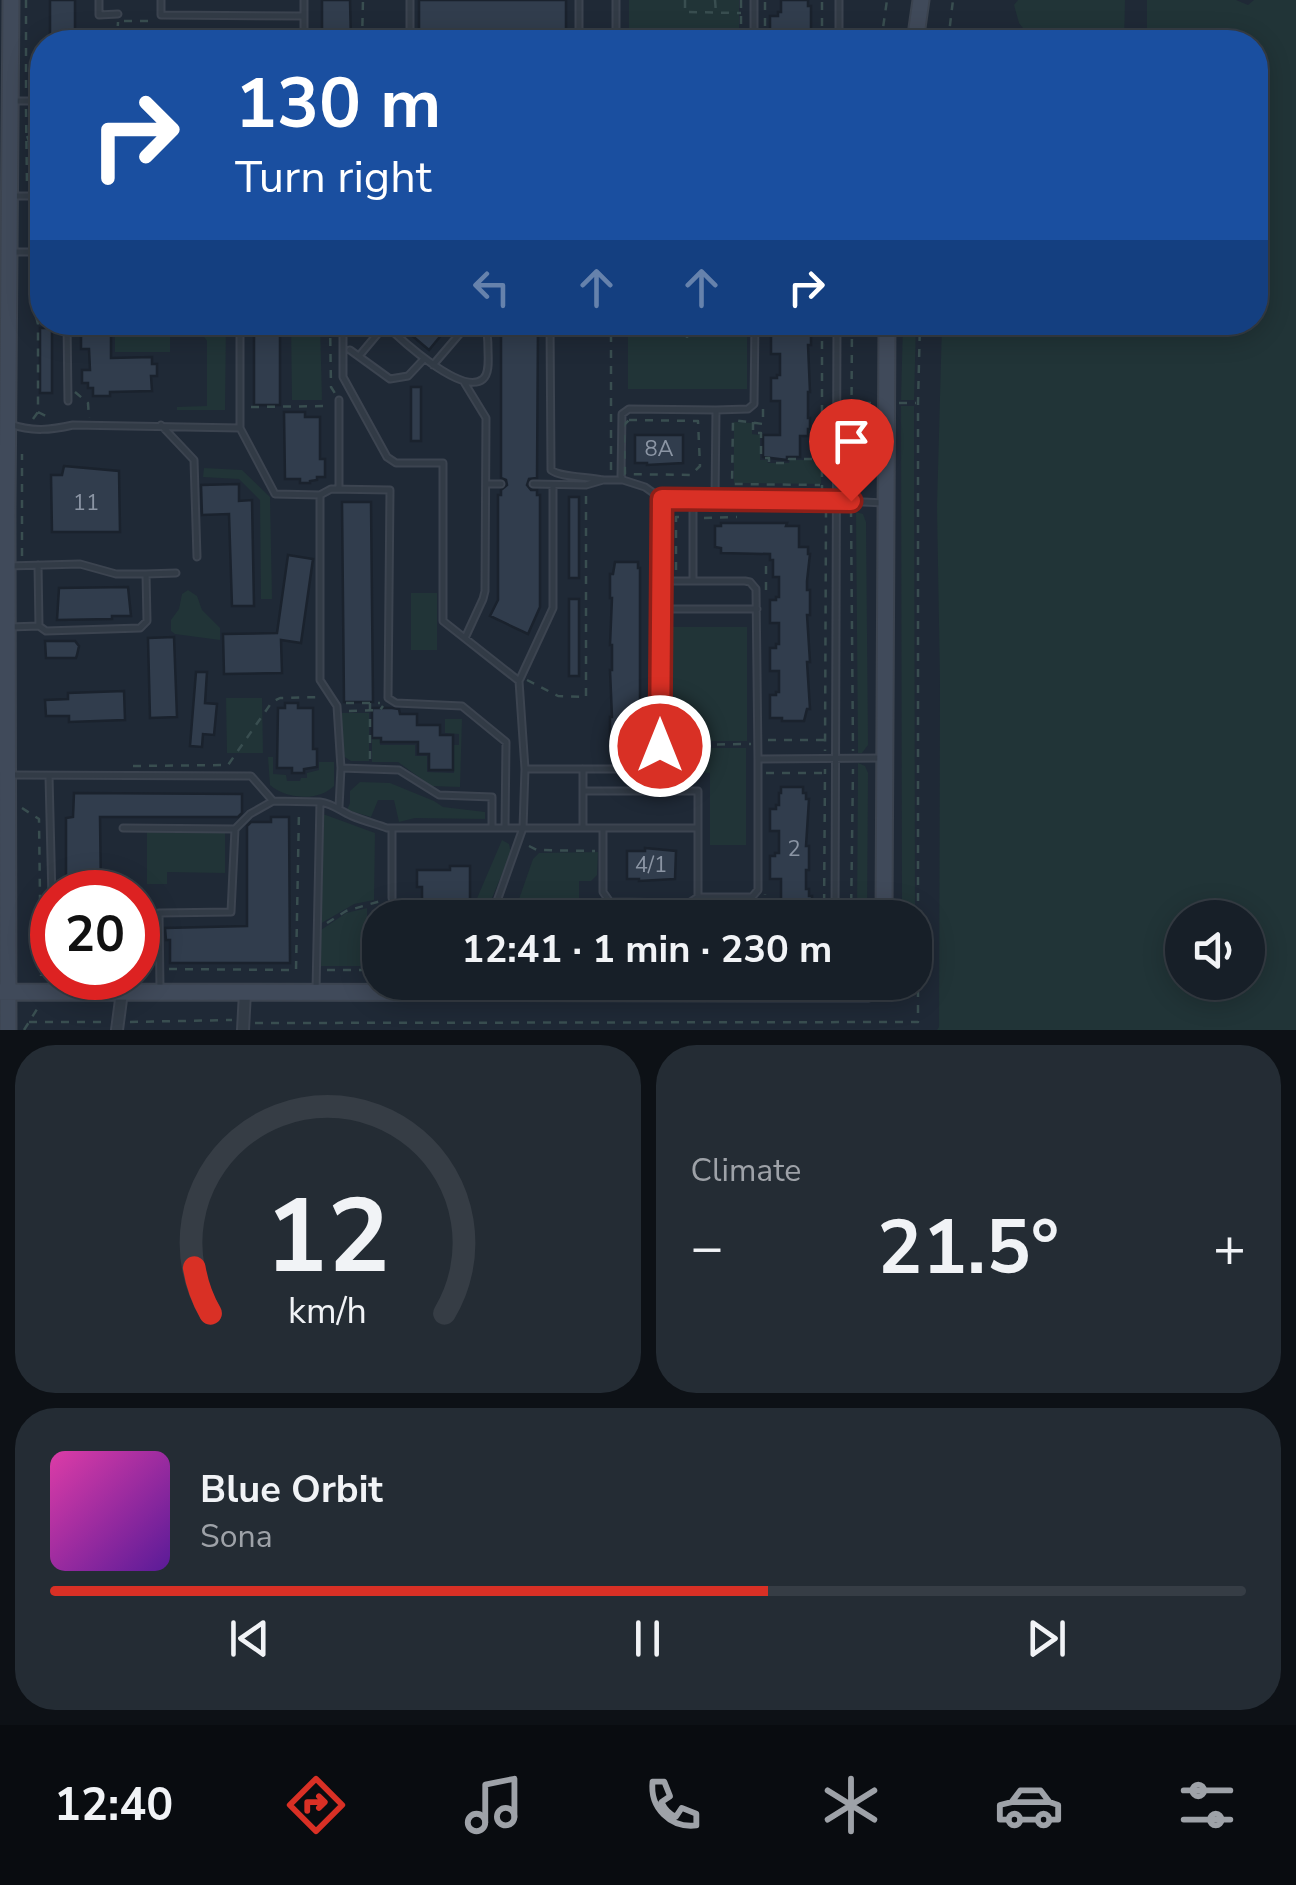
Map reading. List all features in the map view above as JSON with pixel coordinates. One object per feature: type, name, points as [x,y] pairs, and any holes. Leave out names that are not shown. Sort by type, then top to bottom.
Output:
[{"type":"main road","points":[[8,1030],[4,992],[4,389],[10,252],[18,196],[6,144],[11,101],[11,0]]},
{"type":"main road","points":[[916,30],[920,0]]},
{"type":"main road","points":[[884,900],[887,335]]},
{"type":"main road","points":[[160,992],[362,990]]},
{"type":"main road","points":[[4,992],[30,991]]},
{"type":"street","points":[[243,1026],[245,992]]},
{"type":"street","points":[[117,1026],[121,1000]]},
{"type":"lane","points":[[98,0],[99,14],[118,17]]},
{"type":"lane","points":[[160,0],[160,15],[304,16]]},
{"type":"lane","points":[[304,0],[304,30]]},
{"type":"lane","points":[[410,0],[410,30]]},
{"type":"lane","points":[[580,0],[580,30]]},
{"type":"lane","points":[[616,0],[616,30]]},
{"type":"lane","points":[[754,0],[754,30]]},
{"type":"lane","points":[[840,0],[840,30]]},
{"type":"lane","points":[[11,101],[30,101]]},
{"type":"lane","points":[[18,196],[30,196]]},
{"type":"lane","points":[[10,252],[30,252]]},
{"type":"lane","points":[[67,335],[68,400]]},
{"type":"lane","points":[[343,335],[343,376],[387,457],[396,463],[443,463],[444,621],[520,679]]},
{"type":"lane","points":[[358,356],[375,335]]},
{"type":"lane","points":[[397,335],[433,366],[464,382],[484,378],[488,369],[488,335]]},
{"type":"lane","points":[[433,366],[459,335]]},
{"type":"lane","points":[[550,335],[551,470],[558,475],[623,480],[646,487],[662,499],[885,503]]},
{"type":"lane","points":[[623,480],[620,418],[625,410],[748,409],[754,404],[756,335]]},
{"type":"lane","points":[[835,900],[838,335]]},
{"type":"lane","points":[[240,336],[240,428],[274,494],[390,490],[388,698],[396,703],[462,706],[506,742],[505,828]]},
{"type":"lane","points":[[350,350],[394,380],[412,373],[425,358]]},
{"type":"lane","points":[[464,382],[486,418],[485,591],[465,638]]},
{"type":"lane","points":[[339,403],[340,490]]},
{"type":"lane","points":[[716,410],[716,499]]},
{"type":"lane","points":[[7,423],[26,430],[73,425],[240,428]]},
{"type":"lane","points":[[161,425],[194,460],[196,557]]},
{"type":"lane","points":[[533,484],[586,485],[603,480]]},
{"type":"lane","points":[[486,484],[500,484]]},
{"type":"lane","points":[[497,900],[523,828],[520,679],[552,608],[553,485]]},
{"type":"lane","points":[[320,495],[320,680],[337,711],[342,768],[339,807]]},
{"type":"lane","points":[[524,769],[661,768],[662,499]]},
{"type":"lane","points":[[692,499],[692,581]]},
{"type":"lane","points":[[7,566],[80,564],[116,574],[176,573]]},
{"type":"lane","points":[[38,565],[39,626]]},
{"type":"lane","points":[[7,627],[39,626],[46,631],[140,628],[147,621],[146,574]]},
{"type":"lane","points":[[661,581],[750,582],[756,590],[757,893],[752,897],[694,900]]},
{"type":"lane","points":[[661,609],[757,609]]},
{"type":"lane","points":[[758,759],[884,758]]},
{"type":"lane","points":[[342,768],[399,770],[439,795],[492,797],[492,828]]},
{"type":"lane","points":[[583,768],[583,828]]},
{"type":"lane","points":[[5,782],[49,776],[251,776],[273,801]]},
{"type":"lane","points":[[49,776],[51,870]]},
{"type":"lane","points":[[583,791],[698,791],[698,897]]},
{"type":"lane","points":[[160,913],[231,912],[235,829],[250,814],[273,801],[320,802],[392,828],[698,828]]},
{"type":"lane","points":[[316,992],[320,802]]},
{"type":"lane","points":[[123,828],[235,829]]},
{"type":"lane","points":[[392,828],[392,898]]},
{"type":"lane","points":[[603,828],[602,892],[611,900]]},
{"type":"path","points":[[362,0],[362,30]]},
{"type":"path","points":[[685,0],[685,12],[741,12]]},
{"type":"path","points":[[716,0],[716,12]]},
{"type":"path","points":[[741,0],[741,30]]},
{"type":"path","points":[[764,30],[765,0]]},
{"type":"path","points":[[822,0],[822,30]]},
{"type":"path","points":[[883,30],[888,0]]},
{"type":"path","points":[[949,30],[953,0]]},
{"type":"path","points":[[118,17],[118,30]]},
{"type":"path","points":[[26,135],[30,145]]},
{"type":"path","points":[[18,196],[30,198]]},
{"type":"path","points":[[26,430],[38,412],[38,335]]},
{"type":"path","points":[[235,335],[240,336]]},
{"type":"path","points":[[240,407],[339,403],[331,387],[330,335]]},
{"type":"path","points":[[611,335],[611,470]]},
{"type":"path","points":[[822,335],[822,508],[826,513],[824,900]]},
{"type":"path","points":[[851,900],[852,335]]},
{"type":"path","points":[[917,900],[920,335]]},
{"type":"path","points":[[763,407],[763,424],[732,420],[732,484],[822,485]]},
{"type":"path","points":[[698,420],[700,466],[690,474],[625,474],[626,422],[698,420]]},
{"type":"path","points":[[753,422],[753,433],[761,433],[761,458],[769,458],[769,463],[822,459]]},
{"type":"path","points":[[520,679],[558,696],[586,697],[586,485]]},
{"type":"path","points":[[766,561],[766,601]]},
{"type":"path","points":[[228,765],[272,702],[280,698],[330,695]]},
{"type":"path","points":[[342,703],[380,703]]},
{"type":"path","points":[[370,703],[370,768]]},
{"type":"path","points":[[337,711],[380,710]]},
{"type":"path","points":[[660,746],[825,740]]},
{"type":"path","points":[[296,970],[299,802]]},
{"type":"path","points":[[22,808],[39,818],[40,870]]},
{"type":"path","points":[[518,840],[537,850],[603,851]]},
{"type":"path","points":[[765,884],[765,900]]},
{"type":"path","points":[[317,929],[346,911],[392,898]]},
{"type":"path","points":[[160,969],[362,970]]},
{"type":"path","points":[[24,1030],[43,1000]]},
{"type":"path","points":[[29,1022],[117,1026],[229,1019],[243,1026],[918,1022],[918,1000]]},
{"type":"path","points":[[816,1022],[826,1030]]},
{"type":"green space","points":[[629,0],[739,0],[739,30],[629,30]]},
{"type":"green space","points":[[1018,0],[1125,0],[1124,30],[1024,30],[1014,5]]},
{"type":"green space","points":[[1147,0],[1236,0],[1248,5],[1254,0],[1296,0],[1296,1030],[937,1030],[937,507],[942,335],[1268,335],[1268,30],[1147,30]]},
{"type":"green space","points":[[115,335],[172,335],[170,352],[115,352]]},
{"type":"green space","points":[[203,335],[226,335],[225,410],[177,410],[207,406],[207,341]]},
{"type":"green space","points":[[291,335],[320,335],[322,400],[292,400]]},
{"type":"green space","points":[[628,335],[747,335],[747,389],[628,389]]},
{"type":"green space","points":[[903,335],[916,335],[914,400],[901,400]]},
{"type":"green space","points":[[901,406],[914,406],[915,900],[902,900]]},
{"type":"green space","points":[[734,422],[752,423],[752,434],[760,435],[760,460],[821,460],[821,484],[734,483]]},
{"type":"green space","points":[[204,468],[242,470],[270,497],[272,599],[261,599],[260,500],[239,479],[203,477]]},
{"type":"green space","points":[[856,512],[863,514],[866,522],[868,745],[862,753],[858,753]]},
{"type":"green space","points":[[188,590],[197,596],[202,610],[220,628],[220,640],[171,631],[171,620],[179,609],[182,594]]},
{"type":"green space","points":[[411,593],[437,593],[437,650],[411,650]]},
{"type":"green space","points":[[672,627],[747,627],[747,741],[672,741]]},
{"type":"green space","points":[[226,698],[262,698],[263,753],[227,753]]},
{"type":"green space","points":[[340,713],[369,713],[369,761],[351,761],[343,756]]},
{"type":"green space","points":[[445,719],[462,719],[460,787],[431,786],[398,762],[372,762],[372,739],[380,739],[380,745],[415,745],[415,756],[427,756],[427,772],[454,773],[454,745],[459,745],[459,734],[445,733]]},
{"type":"green space","points":[[698,748],[746,748],[746,845],[710,845],[710,773],[698,772]]},
{"type":"green space","points":[[268,757],[273,757],[273,774],[286,775],[287,781],[307,778],[307,773],[319,770],[319,762],[334,762],[334,786],[320,795],[302,797],[277,790],[270,785]]},
{"type":"green space","points":[[858,763],[868,773],[867,900],[857,900]]},
{"type":"green space","points":[[360,782],[390,783],[443,807],[485,812],[485,819],[415,818],[399,822],[394,800],[378,800],[371,817],[347,810],[350,791]]},
{"type":"green space","points":[[323,814],[375,833],[374,900],[362,900],[320,924]]},
{"type":"green space","points":[[147,832],[225,833],[225,873],[167,872],[167,884],[160,884],[160,870],[147,870]]},
{"type":"green space","points":[[502,840],[509,844],[511,853],[491,900],[476,900]]},
{"type":"green space","points":[[598,852],[597,875],[591,881],[579,881],[579,900],[519,900],[533,859],[539,853]]},
{"type":"green space","points":[[362,909],[362,966],[321,966],[321,930],[346,913]]},
{"type":"building","points":[[50,0],[75,0],[75,30],[50,30]]},
{"type":"building","points":[[322,0],[350,0],[351,30],[322,30]]},
{"type":"building","points":[[419,0],[566,0],[566,30],[419,30]]},
{"type":"building","points":[[781,0],[808,0],[811,30],[770,30],[770,16],[781,12]]},
{"type":"building","points":[[40,335],[52,335],[52,393],[40,393]]},
{"type":"building","points":[[81,335],[111,335],[111,358],[152,357],[152,364],[157,364],[157,376],[151,376],[152,391],[93,396],[93,388],[82,383],[82,370],[90,370],[89,349],[81,349]]},
{"type":"building","points":[[254,335],[280,335],[280,405],[254,405]]},
{"type":"building","points":[[411,335],[441,335],[429,350]]},
{"type":"building","points":[[501,335],[538,335],[537,478],[529,479],[527,485],[540,495],[540,607],[528,634],[490,616],[498,600],[498,495],[507,485],[501,478]]},
{"type":"building","points":[[771,335],[811,335],[810,429],[808,436],[800,436],[800,457],[787,460],[763,457],[763,435],[780,435],[780,401],[771,401],[771,378],[780,375],[780,354],[771,354]]},
{"type":"building","points":[[411,387],[421,387],[421,441],[411,441]]},
{"type":"building","points":[[284,412],[320,417],[320,459],[325,459],[325,477],[310,483],[285,479]]},
{"type":"building","points":[[635,435],[683,435],[683,463],[635,463]]},
{"type":"building","points":[[64,466],[119,471],[120,532],[52,532],[51,475],[62,475]]},
{"type":"building","points":[[239,484],[239,501],[252,500],[254,606],[232,606],[229,514],[202,515],[201,485]]},
{"type":"building","points":[[569,497],[579,497],[579,578],[569,578]]},
{"type":"building","points":[[342,502],[371,502],[373,702],[344,702]]},
{"type":"building","points":[[715,526],[799,526],[799,547],[808,547],[810,709],[804,721],[770,718],[770,695],[779,692],[779,671],[770,671],[770,648],[779,644],[779,623],[770,623],[770,600],[779,597],[779,577],[773,577],[773,560],[770,554],[721,553],[721,548],[715,547]]},
{"type":"building","points":[[288,555],[313,559],[301,643],[281,640],[282,673],[224,674],[223,634],[277,633]]},
{"type":"building","points":[[615,562],[638,562],[640,568],[637,754],[612,754],[610,742],[610,574]]},
{"type":"building","points":[[128,587],[131,616],[57,620],[59,588]]},
{"type":"building","points":[[569,599],[579,599],[579,676],[569,676]]},
{"type":"building","points":[[174,637],[177,717],[150,718],[148,638]]},
{"type":"building","points":[[45,641],[75,641],[79,646],[76,658],[46,658]]},
{"type":"building","points":[[196,672],[207,672],[205,703],[217,704],[214,735],[203,734],[202,747],[190,746]]},
{"type":"building","points":[[124,691],[125,720],[69,722],[69,716],[46,716],[45,700],[68,699],[68,693]]},
{"type":"building","points":[[285,703],[313,708],[317,767],[304,769],[304,773],[277,768],[278,708],[285,708]]},
{"type":"building","points":[[372,708],[417,714],[417,725],[440,725],[440,735],[453,735],[453,770],[429,770],[429,754],[418,754],[418,742],[381,742],[381,738],[372,738]]},
{"type":"building","points":[[781,787],[803,787],[809,799],[806,889],[812,900],[781,900],[781,879],[770,879],[770,856],[779,853],[779,831],[770,831],[770,809],[779,805]]},
{"type":"building","points":[[74,793],[242,794],[242,813],[238,817],[100,817],[101,870],[66,870],[66,818],[73,817]]},
{"type":"building","points":[[271,817],[289,817],[290,963],[170,963],[170,940],[166,940],[165,928],[247,926],[247,826],[251,822],[271,822]]},
{"type":"building","points":[[627,851],[676,851],[675,879],[627,879]]},
{"type":"building","points":[[450,866],[470,866],[470,900],[422,900],[417,870],[450,870]]},
{"type":"route","points":[[660,746],[662,499],[851,501]]}]
